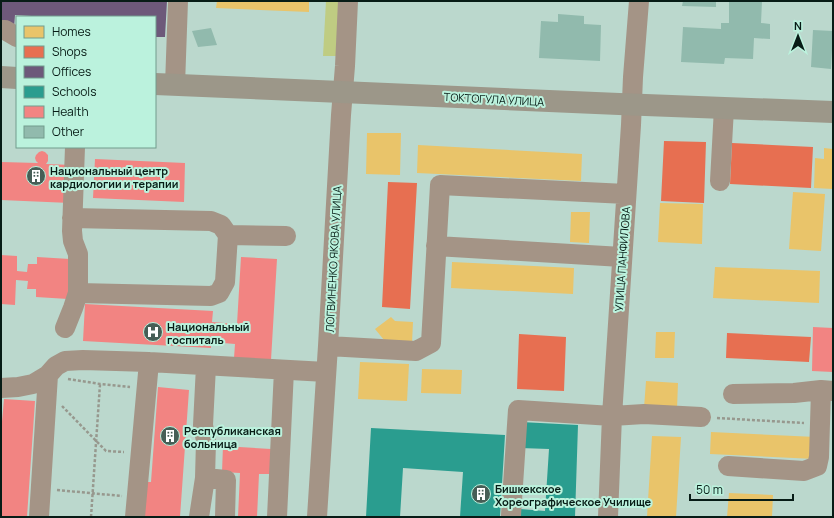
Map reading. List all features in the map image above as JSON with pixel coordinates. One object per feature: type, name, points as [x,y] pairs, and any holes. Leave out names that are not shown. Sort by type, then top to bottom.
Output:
[{"type":"main road","points":[[1,77],[16,78]]},
{"type":"main road","name":"ТОКТОГУЛА УЛИЦА","points":[[165,84],[632,105],[833,112]]},
{"type":"street","points":[[165,84],[178,1]]},
{"type":"street","name":"ЛОГВИНЕНКО ЯКОВА УЛИЦА","points":[[317,517],[348,1]]},
{"type":"street","name":"УЛИЦА ПАНФИЛОВА","points":[[608,517],[612,416],[639,1]]},
{"type":"street","points":[[1,30],[5,30],[16,36]]},
{"type":"street","points":[[720,181],[724,108]]},
{"type":"street","points":[[65,328],[78,293],[78,254],[73,241],[72,231],[76,148]]},
{"type":"street","points":[[328,346],[416,351],[431,343],[440,184],[626,194]]},
{"type":"street","points":[[72,218],[210,221],[221,225],[228,235],[225,282],[219,293],[211,296],[78,293]]},
{"type":"street","points":[[228,235],[286,236]]},
{"type":"street","points":[[436,246],[622,257]]},
{"type":"street","points":[[39,517],[47,383],[56,366],[65,361],[83,360],[149,362],[326,372]]},
{"type":"street","points":[[135,517],[149,362]]},
{"type":"street","points":[[200,517],[205,478],[206,441],[203,425],[206,366]]},
{"type":"street","points":[[277,517],[284,370]]},
{"type":"street","points":[[1,388],[47,383]]},
{"type":"street","points":[[728,466],[804,471],[817,466],[819,458],[820,424],[827,391],[733,394]]},
{"type":"street","points":[[511,515],[518,410],[612,416],[644,414],[701,417]]},
{"type":"street","points":[[205,478],[226,480],[225,517]]},
{"type":"path","points":[[47,383],[100,384],[146,389]]},
{"type":"path","points":[[47,383],[96,442],[106,451],[141,453]]},
{"type":"path","points":[[91,517],[100,384]]},
{"type":"path","points":[[701,417],[820,424]]},
{"type":"path","points":[[41,488],[137,498]]},
{"type":"green space","points":[[326,1],[339,1],[336,56],[323,56]]},
{"type":"building: Homes","points":[[217,1],[309,1],[309,12],[216,8]]},
{"type":"building: Homes","points":[[367,133],[401,133],[400,175],[366,174]]},
{"type":"building: Homes","points":[[418,145],[582,154],[581,181],[417,173]]},
{"type":"building: Homes","points":[[824,148],[833,149],[833,189],[814,188],[815,158],[824,159]]},
{"type":"building: Homes","points":[[793,192],[825,194],[821,251],[789,249]]},
{"type":"building: Homes","points":[[660,203],[703,204],[702,244],[658,242]]},
{"type":"building: Homes","points":[[571,212],[590,212],[589,243],[570,242]]},
{"type":"building: Homes","points":[[452,262],[574,268],[573,294],[451,288]]},
{"type":"building: Homes","points":[[715,267],[820,271],[819,303],[713,298]]},
{"type":"building: Homes","points":[[391,317],[395,321],[413,322],[412,343],[389,346],[375,329]]},
{"type":"building: Homes","points":[[656,332],[675,332],[674,358],[655,358]]},
{"type":"building: Homes","points":[[360,362],[409,364],[407,401],[358,399]]},
{"type":"building: Homes","points":[[422,369],[462,370],[461,394],[421,393]]},
{"type":"building: Homes","points":[[646,381],[678,383],[677,409],[644,408]]},
{"type":"building: Homes","points":[[711,432],[816,437],[815,459],[710,454]]},
{"type":"building: Homes","points":[[652,436],[681,437],[676,517],[647,517]]},
{"type":"building: Homes","points":[[729,493],[773,495],[772,517],[727,517]]},
{"type":"building: Shops","points":[[664,141],[706,142],[704,203],[661,201]]},
{"type":"building: Shops","points":[[732,143],[813,147],[811,188],[730,184]]},
{"type":"building: Shops","points":[[388,182],[417,183],[410,309],[382,307]]},
{"type":"building: Shops","points":[[727,333],[811,337],[809,362],[726,358]]},
{"type":"building: Shops","points":[[519,334],[566,337],[564,391],[517,389]]},
{"type":"building: Offices","points":[[1,1],[167,1],[165,37],[156,37],[156,16],[15,15],[14,28],[1,27]]},
{"type":"building: Schools","name":"Бишкекское Хореографическое Училище","points":[[521,422],[578,425],[575,517],[519,517],[520,509],[545,511],[549,449],[520,448]]},
{"type":"building: Schools","name":"Бишкекское Хореографическое Училище","points":[[371,428],[505,435],[500,517],[460,517],[463,472],[403,468],[400,517],[366,517]]},
{"type":"building: Health","name":"Национальный центр кардиологии и терапии","points":[[42,151],[48,155],[48,161],[46,164],[72,165],[70,203],[1,200],[1,162],[38,163],[35,158],[36,155]]},
{"type":"building: Health","points":[[95,159],[185,163],[184,202],[93,198]]},
{"type":"building: Health","points":[[1,255],[17,256],[17,271],[27,272],[28,264],[37,264],[37,257],[70,259],[68,299],[36,297],[36,289],[27,289],[28,281],[16,280],[15,305],[1,304]]},
{"type":"building: Health","points":[[241,257],[277,259],[271,360],[234,358],[235,344],[211,342],[211,348],[83,341],[85,304],[213,311],[212,322],[237,324]]},
{"type":"building: Health","points":[[813,327],[833,328],[833,372],[812,371]]},
{"type":"building: Health","name":"Республиканская больница","points":[[158,387],[189,390],[180,517],[142,517],[145,482],[151,482]]},
{"type":"building: Health","points":[[4,399],[35,401],[27,517],[1,517],[1,433]]},
{"type":"building: Health","points":[[223,446],[271,449],[270,474],[259,474],[257,517],[238,517],[240,473],[222,472]]},
{"type":"building: Other","points":[[683,1],[716,1],[716,7],[682,6]]},
{"type":"building: Other","points":[[729,1],[762,1],[761,23],[770,24],[770,39],[754,38],[753,59],[725,58],[724,64],[681,62],[683,27],[721,29],[721,23],[729,23]]},
{"type":"building: Other","points":[[558,14],[584,16],[584,24],[601,25],[600,61],[539,58],[541,21],[558,22]]},
{"type":"building: Other","points":[[211,28],[217,45],[198,47],[192,31]]},
{"type":"building: Other","points":[[813,30],[833,31],[831,69],[811,67]]},
{"type":"place","name":"Национальный центр кардиологии и терапии","points":[[36,176]]},
{"type":"place","name":"Национальный госпиталь","points":[[153,332]]},
{"type":"place","name":"Республиканская больница","points":[[170,436]]},
{"type":"place","name":"Бишкекское Хореографическое Училище","points":[[481,494]]}]
